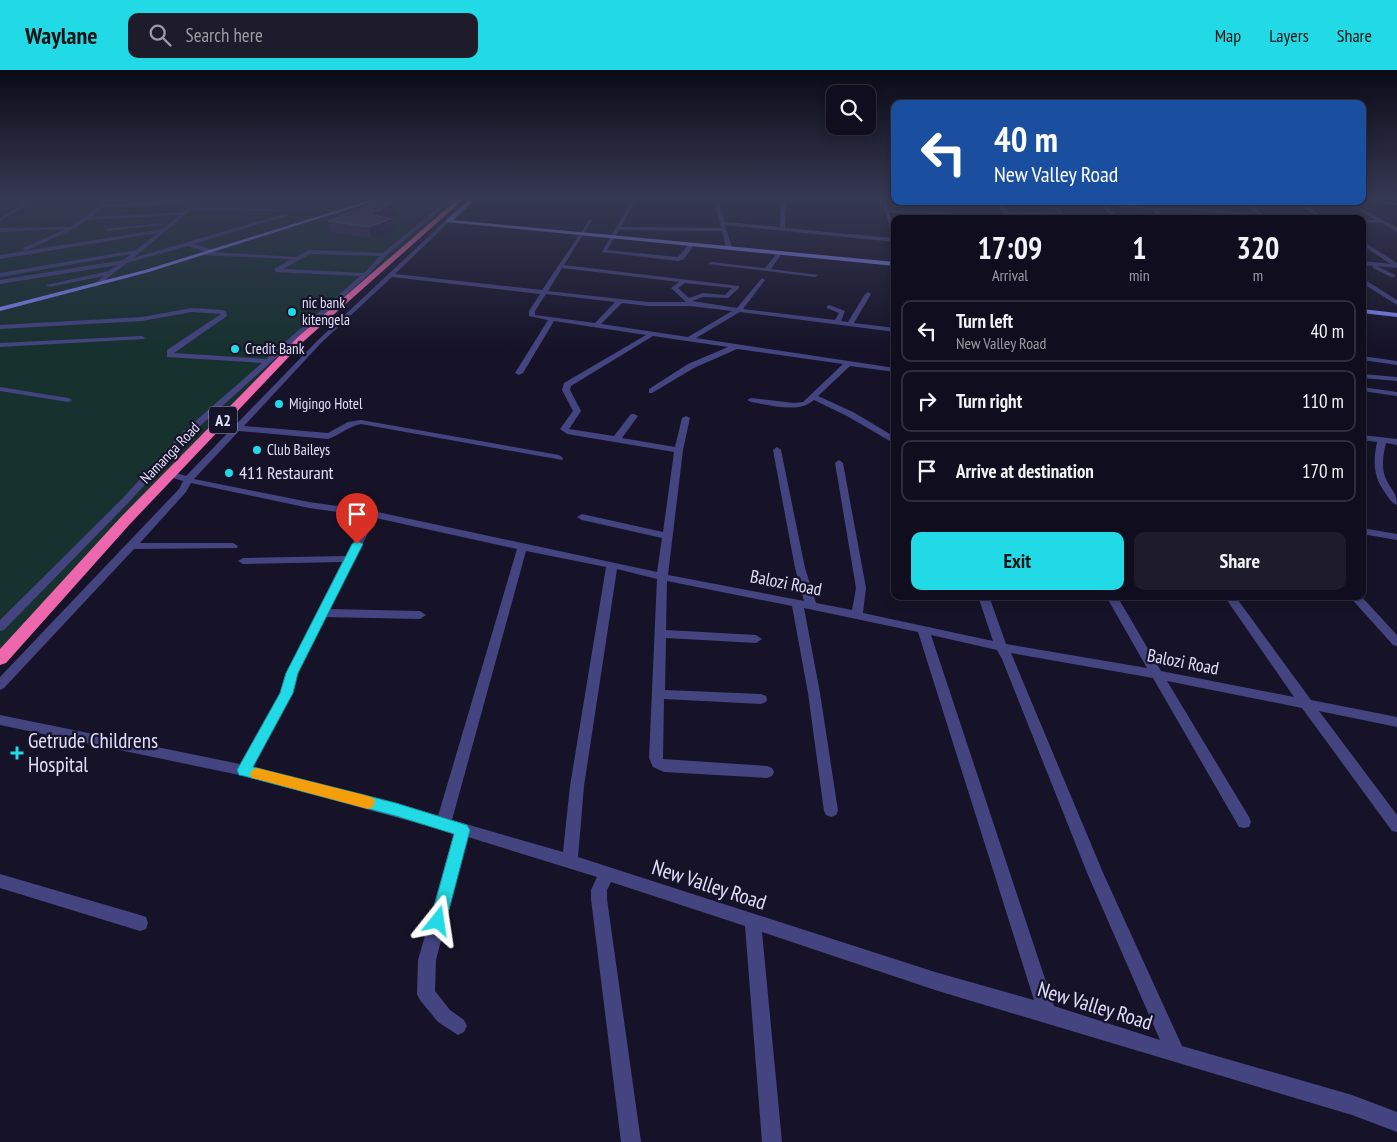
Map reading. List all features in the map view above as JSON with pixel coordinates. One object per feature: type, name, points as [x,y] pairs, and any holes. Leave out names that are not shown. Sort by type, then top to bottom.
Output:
[{"type":"highway","name":"Namanga Road","points":[[0,659],[170,474],[301,339],[405,248]]},
{"type":"street","points":[[10,256],[27,248]]},
{"type":"street","points":[[0,257],[55,248]]},
{"type":"street","points":[[96,285],[144,248]]},
{"type":"street","points":[[0,282],[124,262],[174,248]]},
{"type":"street","points":[[201,248],[211,251]]},
{"type":"street","points":[[0,309],[96,285],[221,248]]},
{"type":"street","points":[[0,628],[126,500],[187,433],[365,275],[384,254],[393,248]]},
{"type":"street","points":[[0,685],[132,546],[177,496],[188,480],[319,342],[392,275],[414,248]]},
{"type":"street","points":[[571,248],[543,292],[531,313],[532,316],[891,369]]},
{"type":"street","points":[[604,248],[603,250],[605,252],[678,259],[682,258],[689,248]]},
{"type":"street","points":[[730,248],[891,264]]},
{"type":"street","points":[[1371,248],[1397,265]]},
{"type":"street","points":[[0,275],[140,251]]},
{"type":"street","points":[[365,275],[276,270],[295,258],[312,252],[384,254]]},
{"type":"street","points":[[204,253],[295,258]]},
{"type":"street","points":[[768,270],[778,253]]},
{"type":"street","points":[[1366,263],[1397,265]]},
{"type":"street","points":[[711,264],[815,275]]},
{"type":"street","points":[[560,266],[757,289]]},
{"type":"street","points":[[1375,267],[1396,277]]},
{"type":"street","points":[[49,285],[112,273]]},
{"type":"street","points":[[392,275],[658,305],[689,302],[891,329]]},
{"type":"street","points":[[685,280],[674,288],[676,292],[689,302]]},
{"type":"street","points":[[690,339],[739,310],[757,289],[762,280]]},
{"type":"street","points":[[1366,284],[1397,303]]},
{"type":"street","points":[[689,302],[703,295],[726,297],[737,286]]},
{"type":"street","points":[[850,324],[868,294]]},
{"type":"street","points":[[596,326],[621,300]]},
{"type":"street","points":[[829,307],[843,312],[837,322]]},
{"type":"street","points":[[0,327],[150,318],[192,310],[223,312],[225,315],[170,352],[170,355],[266,361]]},
{"type":"street","points":[[1366,311],[1397,315]]},
{"type":"street","points":[[124,338],[150,318]]},
{"type":"street","points":[[519,373],[552,320]]},
{"type":"street","points":[[652,334],[577,378],[566,388],[577,411],[564,429],[678,450]]},
{"type":"street","points":[[0,345],[142,338]]},
{"type":"street","points":[[652,391],[677,374],[737,346]]},
{"type":"street","points":[[1366,359],[1397,363]]},
{"type":"street","points":[[750,400],[800,405],[814,397],[849,363]]},
{"type":"street","points":[[1366,376],[1397,379]]},
{"type":"street","points":[[0,389],[68,400]]},
{"type":"street","points":[[1366,389],[1397,394]]},
{"type":"street","points":[[814,397],[850,414],[891,439]]},
{"type":"street","points":[[616,440],[634,416]]},
{"type":"street","points":[[686,418],[678,450],[662,578],[656,758],[658,763],[664,766],[767,772]]},
{"type":"street","points":[[238,428],[328,436],[341,432],[351,423],[361,422],[560,458]]},
{"type":"street","points":[[1366,438],[1397,442]]},
{"type":"street","points":[[1382,440],[1378,459],[1378,472],[1397,502]]},
{"type":"street","points":[[777,450],[800,568],[811,606]]},
{"type":"street","points":[[839,463],[861,588],[857,615]]},
{"type":"street","name":"Balozi Road","points":[[170,474],[188,480],[309,504],[373,514],[522,548],[612,565],[662,578],[857,615],[1001,648],[1156,674],[1397,722]]},
{"type":"street","points":[[244,770],[287,693],[292,673],[373,514]]},
{"type":"street","points":[[582,517],[668,536]]},
{"type":"street","points":[[1366,532],[1397,537]]},
{"type":"street","points":[[132,546],[233,546]]},
{"type":"street","points":[[443,824],[522,548]]},
{"type":"street","points":[[243,561],[350,559]]},
{"type":"street","points":[[570,861],[577,786],[612,565]]},
{"type":"street","points":[[983,600],[1001,648],[1008,658],[1096,875],[1176,1054]]},
{"type":"street","points":[[1114,600],[1244,822]]},
{"type":"street","points":[[1232,600],[1397,826]]},
{"type":"street","points":[[1358,600],[1397,642]]},
{"type":"street","points":[[797,603],[814,693],[831,811]]},
{"type":"street","points":[[321,613],[420,615]]},
{"type":"street","points":[[923,630],[1047,1013]]},
{"type":"street","points":[[661,634],[756,640]]},
{"type":"street","points":[[658,694],[760,699]]},
{"type":"street","name":"New Valley Road","points":[[0,720],[244,770],[443,824],[570,861],[935,981],[1352,1105],[1397,1122]]},
{"type":"street","points":[[458,1026],[444,1016],[426,994],[428,960],[462,830]]},
{"type":"street","points":[[606,874],[599,899],[631,1142]]},
{"type":"street","points":[[0,881],[140,923]]},
{"type":"street","points":[[753,922],[772,1142]]},
{"type":"green space","points":[[0,248],[404,248],[339,304],[0,654]]},
{"type":"slow traffic","points":[[257,774],[368,802]]},
{"type":"place","name":"nic bank kitengela","points":[[292,312]]},
{"type":"place","name":"Credit Bank","points":[[235,349]]},
{"type":"place","name":"Migingo Hotel","points":[[279,404]]},
{"type":"place","name":"Club Baileys","points":[[257,450]]},
{"type":"place","name":"411 Restaurant","points":[[229,473]]},
{"type":"place","name":"Getrude Childrens Hospital","points":[[17,753]]},
{"type":"route","points":[[357,544],[292,673],[287,693],[244,770],[396,810],[462,830],[438,921]]}]
